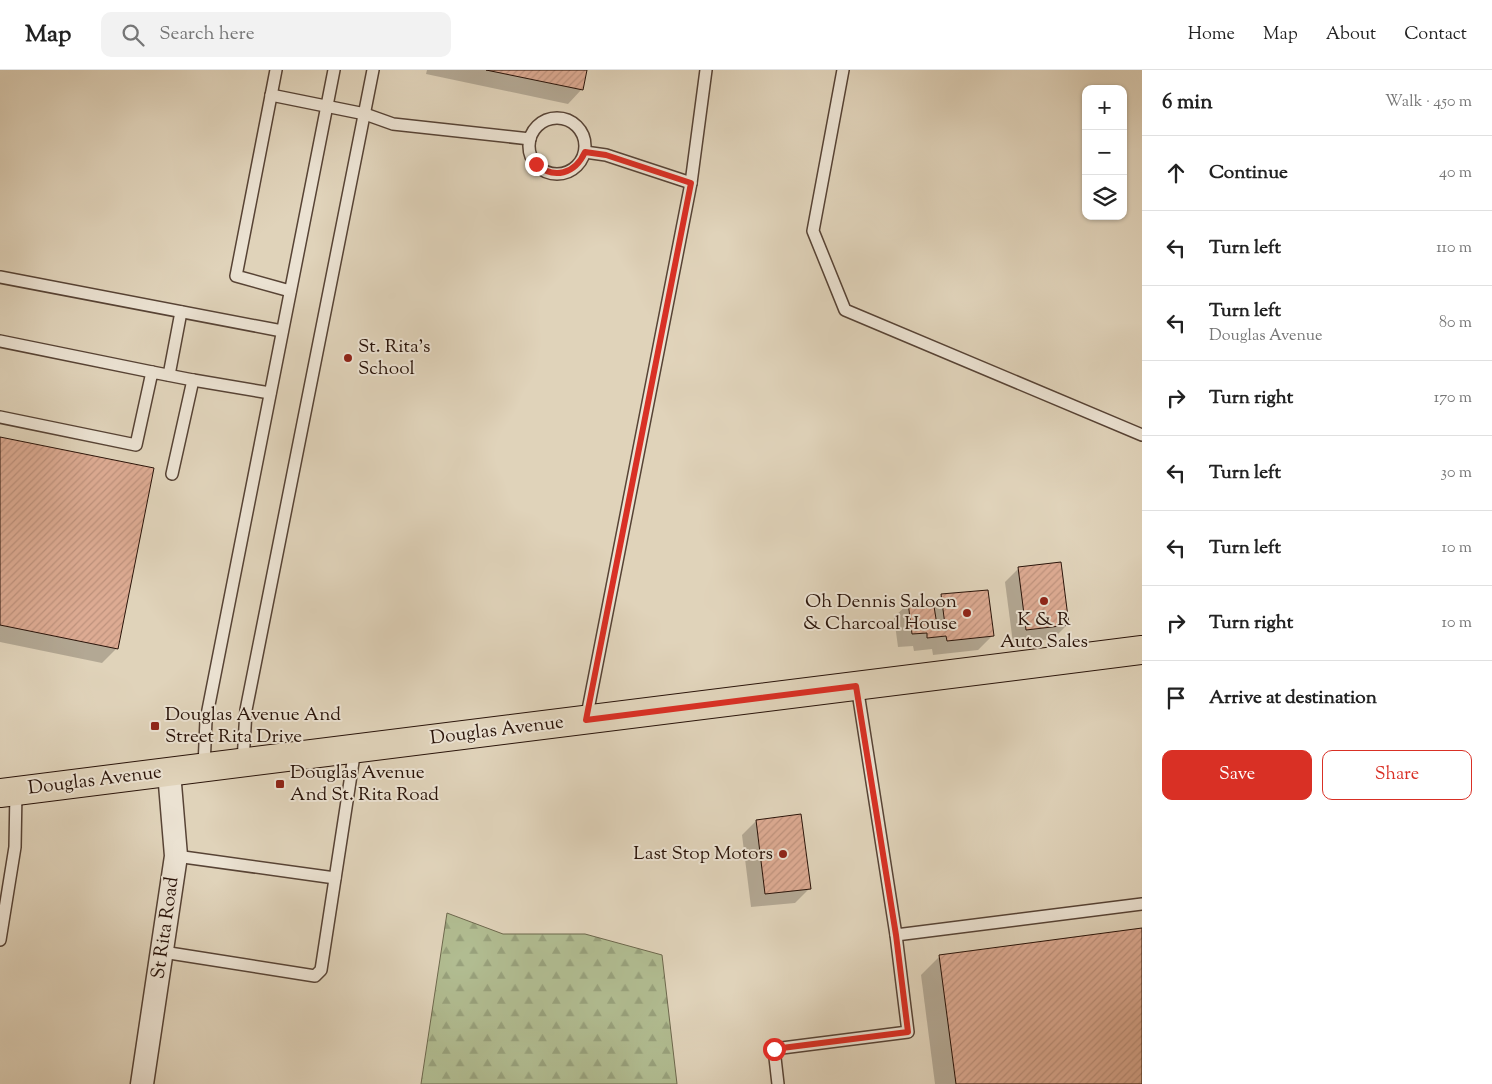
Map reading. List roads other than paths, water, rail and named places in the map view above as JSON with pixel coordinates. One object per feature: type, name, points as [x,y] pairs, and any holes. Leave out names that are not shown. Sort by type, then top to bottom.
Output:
[{"type":"main road","name":"Douglas Avenue","points":[[8,792],[1142,650]]},
{"type":"street","name":"St Rita Road","points":[[142,1084],[176,856],[168,772]]},
{"type":"lane","points":[[276,70],[236,276],[290,292]]},
{"type":"lane","points":[[204,767],[206,720],[334,70]]},
{"type":"lane","points":[[243,762],[246,710],[373,70]]},
{"type":"lane","points":[[586,720],[691,183],[706,70]]},
{"type":"lane","points":[[843,70],[813,231],[844,310],[1142,435]]},
{"type":"lane","points":[[271,95],[365,114],[393,124],[530,139]]},
{"type":"lane","points":[[549,118],[569,120],[577,125],[582,133],[586,142],[585,152],[576,167],[568,172],[550,173],[542,170],[531,156],[530,139],[534,130],[549,118]]},
{"type":"lane","points":[[585,152],[606,155],[691,183]]},
{"type":"lane","points":[[0,277],[282,331]]},
{"type":"lane","points":[[169,375],[181,312]]},
{"type":"lane","points":[[0,341],[193,380],[270,393]]},
{"type":"lane","points":[[0,417],[136,444],[152,372]]},
{"type":"lane","points":[[172,474],[193,380]]},
{"type":"lane","points":[[778,1084],[774,1049],[908,1032],[896,935],[856,686]]},
{"type":"lane","points":[[163,952],[315,976],[320,970],[355,748]]},
{"type":"lane","points":[[0,940],[15,847],[8,792]]},
{"type":"lane","points":[[176,856],[336,878]]},
{"type":"lane","points":[[896,935],[1142,904]]},
{"type":"place","name":"St. Rita's School","points":[[348,358]]},
{"type":"place","name":"K & R Auto Sales","points":[[1044,601]]},
{"type":"place","name":"Oh Dennis Saloon & Charcoal House","points":[[967,613]]},
{"type":"place","name":"Douglas Avenue And Street Rita Drive","points":[[155,726]]},
{"type":"place","name":"Douglas Avenue And St. Rita Road","points":[[280,784]]},
{"type":"place","name":"Last Stop Motors","points":[[783,854]]}]
